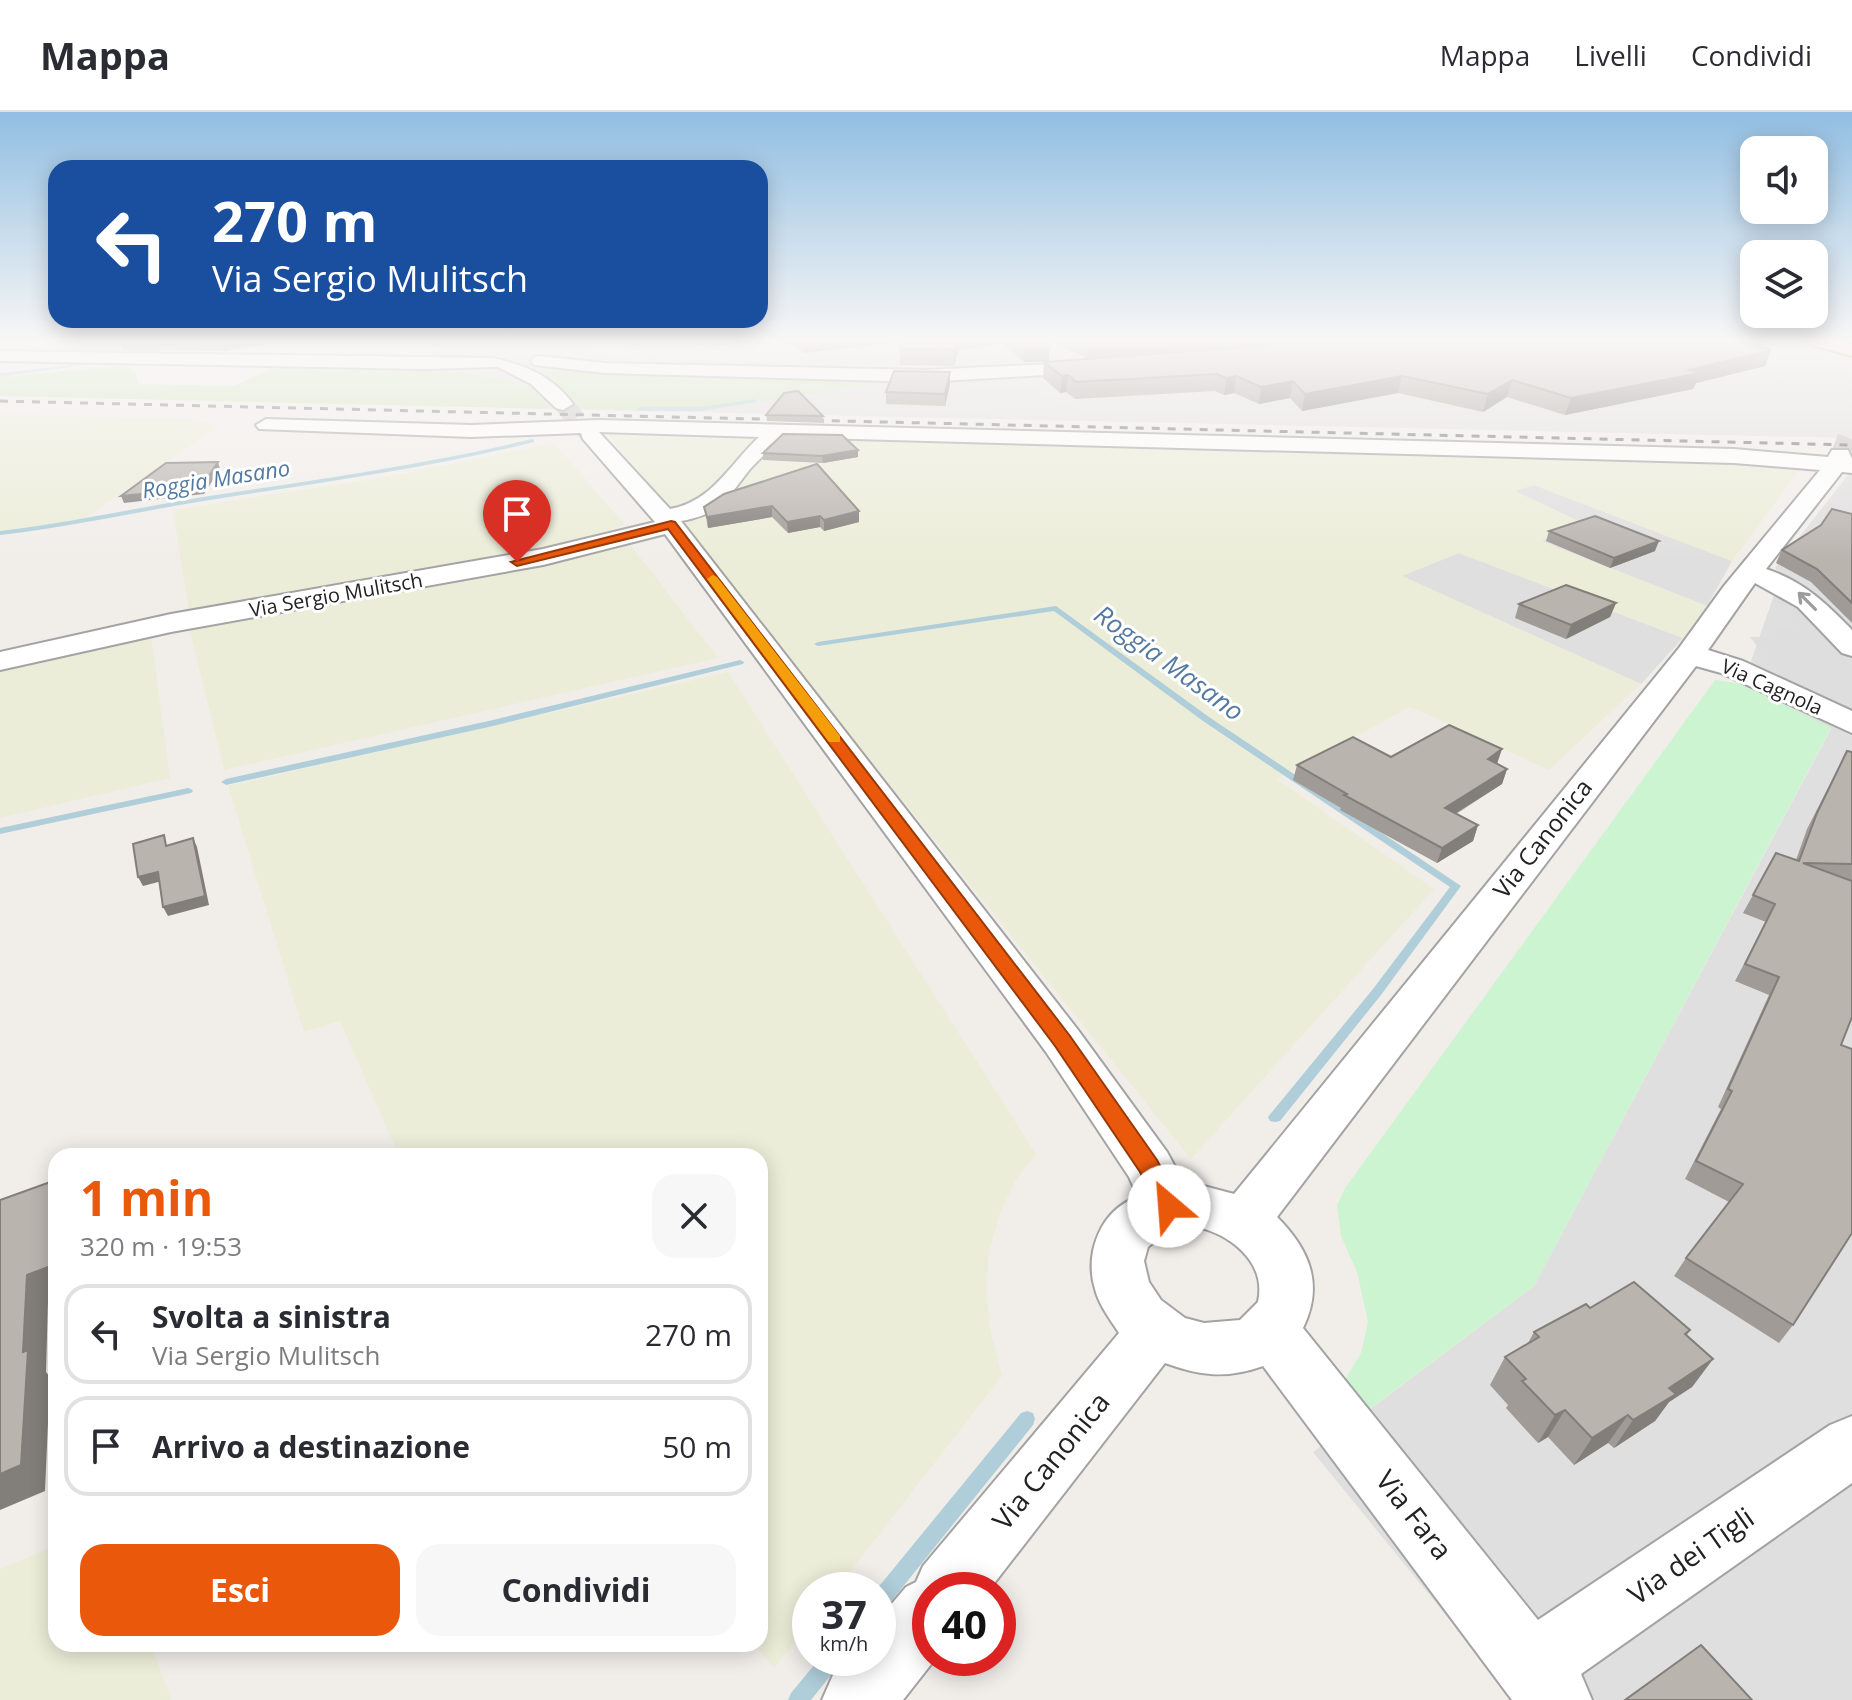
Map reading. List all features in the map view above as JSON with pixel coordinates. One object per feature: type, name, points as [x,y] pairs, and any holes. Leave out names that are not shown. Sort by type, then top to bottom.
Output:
[{"type":"street","points":[[266,425],[471,431],[599,426],[1734,456],[1843,462]]},
{"type":"street","name":"Via Sergio Mulitsch","points":[[0,661],[171,623],[543,557],[667,521],[693,512],[722,494],[743,464],[777,431]]},
{"type":"street","points":[[590,435],[667,521],[1062,1041],[1149,1166],[1169,1206]]},
{"type":"street","name":"Via Canonica","points":[[1243,1221],[1690,654],[1750,573],[1843,462]]},
{"type":"street","points":[[1750,573],[1791,587],[1805,596],[1850,643]]},
{"type":"street","name":"Via Cagnola","points":[[1690,654],[1732,667],[1850,722]]},
{"type":"street","points":[[1193,1205],[1219,1210],[1243,1221],[1265,1239],[1281,1262],[1284,1274],[1287,1287],[1284,1311],[1270,1332],[1252,1344],[1229,1351],[1191,1348],[1155,1332],[1134,1313],[1120,1291],[1115,1268],[1118,1246],[1129,1227],[1147,1214],[1169,1206],[1193,1205]]},
{"type":"street","name":"Via Canonica","points":[[962,1572],[1155,1332]]},
{"type":"street","name":"Via Fara","points":[[1270,1332],[1312,1381],[1544,1683]]},
{"type":"street","name":"Via dei Tigli","points":[[1544,1683],[1852,1446]]},
{"type":"street","points":[[858,1700],[912,1633]]},
{"type":"shaded area","points":[[734,413],[1852,413],[1852,438]]},
{"type":"shaded area","points":[[1852,470],[1852,1700],[1515,1700],[1313,1452],[1534,1286],[1831,729],[1743,684],[1781,575],[1775,568]]},
{"type":"shaded area","points":[[1534,485],[1732,561],[1707,606],[1541,541],[1580,522],[1514,491]]},
{"type":"shaded area","points":[[1459,553],[1683,638],[1641,684],[1401,576]]},
{"type":"shaded area","points":[[1773,597],[1795,601],[1852,662],[1852,705],[1807,694],[1783,680],[1750,637],[1772,637],[1764,625],[1796,626]]},
{"type":"green space","points":[[0,414],[193,419],[219,426],[83,519],[0,531]]},
{"type":"green space","points":[[606,432],[1802,466],[1732,561],[1534,485],[1515,491],[1581,522],[1542,541],[1707,606],[1683,638],[1459,553],[1402,576],[1641,684],[1549,770],[1410,707],[1277,779],[1434,889],[1191,1159]]},
{"type":"green space","points":[[554,443],[625,525],[536,551],[189,612],[173,510],[402,474]]},
{"type":"green space","points":[[630,544],[718,658],[224,770],[189,627],[451,583]]},
{"type":"green space","points":[[151,635],[170,778],[0,818],[0,670]]},
{"type":"green space","points":[[728,672],[1036,1154],[1014,1183],[999,1216],[989,1252],[986,1291],[991,1333],[1002,1376],[850,1572],[792,1572],[792,1646],[774,1669],[761,1652],[768,1652],[768,1148],[396,1148],[340,1021],[304,1032],[228,786]]},
{"type":"green space","points":[[1715,680],[1743,684],[1831,728],[1534,1286],[1360,1416],[1340,1388],[1361,1353],[1368,1322],[1357,1272],[1341,1236],[1337,1205],[1345,1188]]},
{"type":"green space","points":[[48,1548],[48,1652],[154,1652],[171,1700],[0,1700],[0,1569]]},
{"type":"building","points":[[820,413],[823,416],[766,415]]},
{"type":"building","points":[[783,434],[842,435],[858,450],[822,456],[763,453]]},
{"type":"building","points":[[218,462],[201,488],[121,496],[166,463]]},
{"type":"building","points":[[817,464],[859,511],[824,520],[820,516],[787,522],[772,506],[707,517],[704,507],[724,494]]},
{"type":"building","points":[[1832,509],[1852,514],[1852,603],[1817,569],[1782,550],[1821,525]]},
{"type":"building","points":[[1595,516],[1659,541],[1614,558],[1549,531]]},
{"type":"building","points":[[1566,585],[1616,603],[1571,625],[1519,604]]},
{"type":"building","points":[[1449,725],[1502,749],[1488,759],[1507,769],[1445,808],[1478,825],[1442,848],[1344,795],[1347,794],[1297,765],[1353,737],[1391,757]]},
{"type":"building","points":[[1847,751],[1852,752],[1852,864],[1803,863],[1852,881],[1852,1017],[1841,1045],[1852,1049],[1852,1233],[1793,1325],[1686,1258],[1743,1184],[1696,1161],[1732,1091],[1728,1089],[1779,977],[1745,964],[1775,904],[1753,895],[1776,853],[1799,861],[1817,813]]},
{"type":"building","points":[[164,835],[166,846],[193,838],[205,896],[163,907],[158,872],[138,877],[133,844]]},
{"type":"building","points":[[48,1183],[48,1267],[27,1275],[23,1352],[28,1350],[21,1465],[0,1474],[0,1200]]},
{"type":"building","points":[[1634,1282],[1690,1330],[1685,1334],[1713,1359],[1669,1388],[1676,1394],[1633,1420],[1628,1415],[1592,1438],[1565,1410],[1555,1415],[1522,1381],[1526,1379],[1505,1357],[1539,1337],[1534,1332],[1586,1304],[1590,1308]]},
{"type":"building","points":[[1701,1645],[1752,1700],[1625,1700]]},
{"type":"waterway","name":"Roggia Masano","points":[[0,533],[410,467],[532,441]]},
{"type":"waterway","name":"Roggia Masano","points":[[818,644],[1056,608],[1206,719],[1456,886],[1377,992],[1275,1117]]},
{"type":"waterway","name":"Roggia Masano","points":[[226,782],[493,723],[740,662]]},
{"type":"waterway","name":"Roggia Masano","points":[[0,831],[188,791]]},
{"type":"waterway","points":[[896,1580],[1027,1419]]},
{"type":"waterway","points":[[798,1700],[817,1676]]},
{"type":"tunnel","points":[[571,413],[590,435]]},
{"type":"tunnel","points":[[1840,455],[1848,435]]},
{"type":"railway","points":[[510,413],[1852,445]]},
{"type":"slow traffic","points":[[713,579],[834,739]]},
{"type":"route","points":[[517,562],[671,525],[1062,1041],[1149,1166],[1169,1206]]}]
